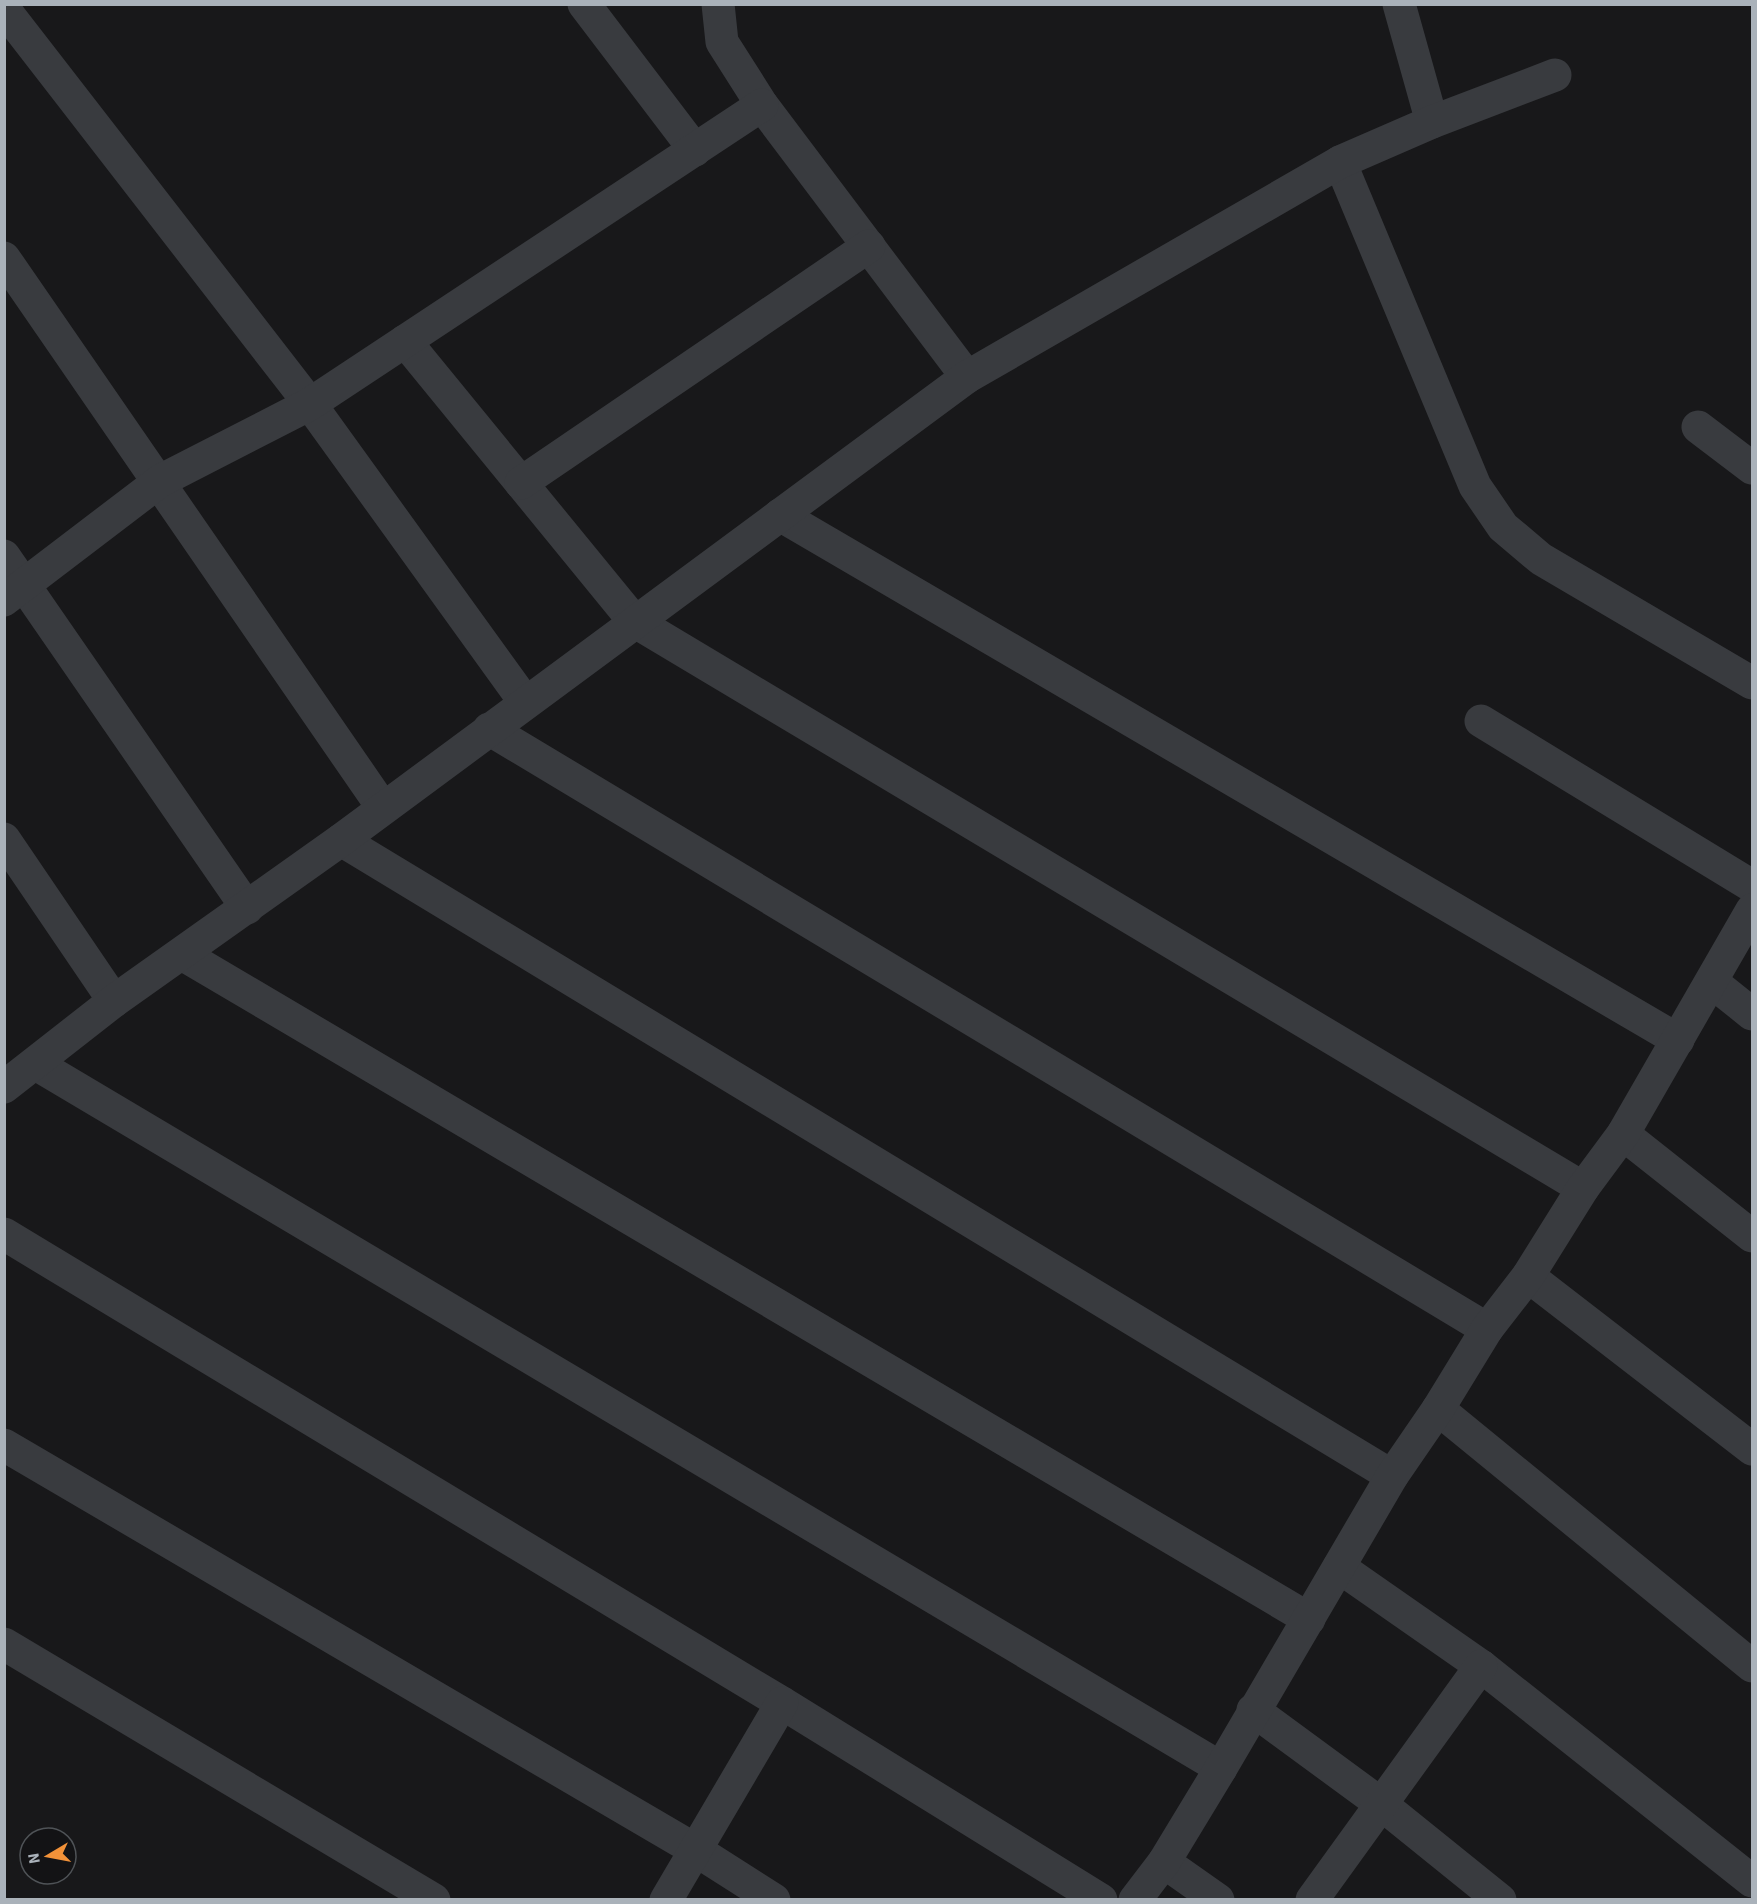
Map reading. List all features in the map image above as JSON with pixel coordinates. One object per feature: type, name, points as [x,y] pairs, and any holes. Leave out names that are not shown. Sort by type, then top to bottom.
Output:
[{"type":"street","points":[[584,4],[695,150]]},
{"type":"street","points":[[718,4],[722,42],[762,105],[967,377]]},
{"type":"street","points":[[1399,4],[1432,122]]},
{"type":"street","points":[[4,9],[310,404],[525,702]]},
{"type":"street","points":[[4,1086],[36,1064],[114,1001],[341,840],[634,621],[967,377],[1340,162],[1432,122],[1555,75]]},
{"type":"street","points":[[14,592],[160,481],[310,404],[762,105]]},
{"type":"street","points":[[1340,162],[1475,486],[1503,527],[1541,559],[1752,683]]},
{"type":"street","points":[[521,483],[869,246]]},
{"type":"street","points":[[4,258],[160,481],[383,808]]},
{"type":"street","points":[[405,341],[634,621],[1583,1188]]},
{"type":"street","points":[[1698,428],[1752,468]]},
{"type":"street","points":[[780,514],[1678,1040]]},
{"type":"street","points":[[4,556],[14,592],[247,908]]},
{"type":"street","points":[[1482,721],[1752,886]]},
{"type":"street","points":[[489,729],[1487,1329]]},
{"type":"street","points":[[4,839],[114,1001]]},
{"type":"street","points":[[341,840],[1392,1476]]},
{"type":"street","points":[[1135,1899],[1164,1862],[1392,1476],[1438,1409],[1487,1329],[1528,1276],[1583,1188],[1623,1134],[1752,910]]},
{"type":"street","points":[[182,954],[1309,1619]]},
{"type":"street","points":[[1712,982],[1752,1014]]},
{"type":"street","points":[[36,1064],[1221,1768]]},
{"type":"street","points":[[1623,1134],[1752,1236]]},
{"type":"street","points":[[4,1234],[782,1703],[1101,1899]]},
{"type":"street","points":[[1528,1276],[1752,1449]]},
{"type":"street","points":[[1438,1409],[1752,1666]]},
{"type":"street","points":[[4,1445],[694,1849],[774,1899]]},
{"type":"street","points":[[1340,1567],[1480,1666],[1752,1881]]},
{"type":"street","points":[[4,1644],[434,1899]]},
{"type":"street","points":[[1312,1899],[1480,1666]]},
{"type":"street","points":[[666,1899],[782,1703]]},
{"type":"street","points":[[1253,1710],[1381,1804],[1500,1899]]},
{"type":"street","points":[[1164,1862],[1218,1899]]}]
